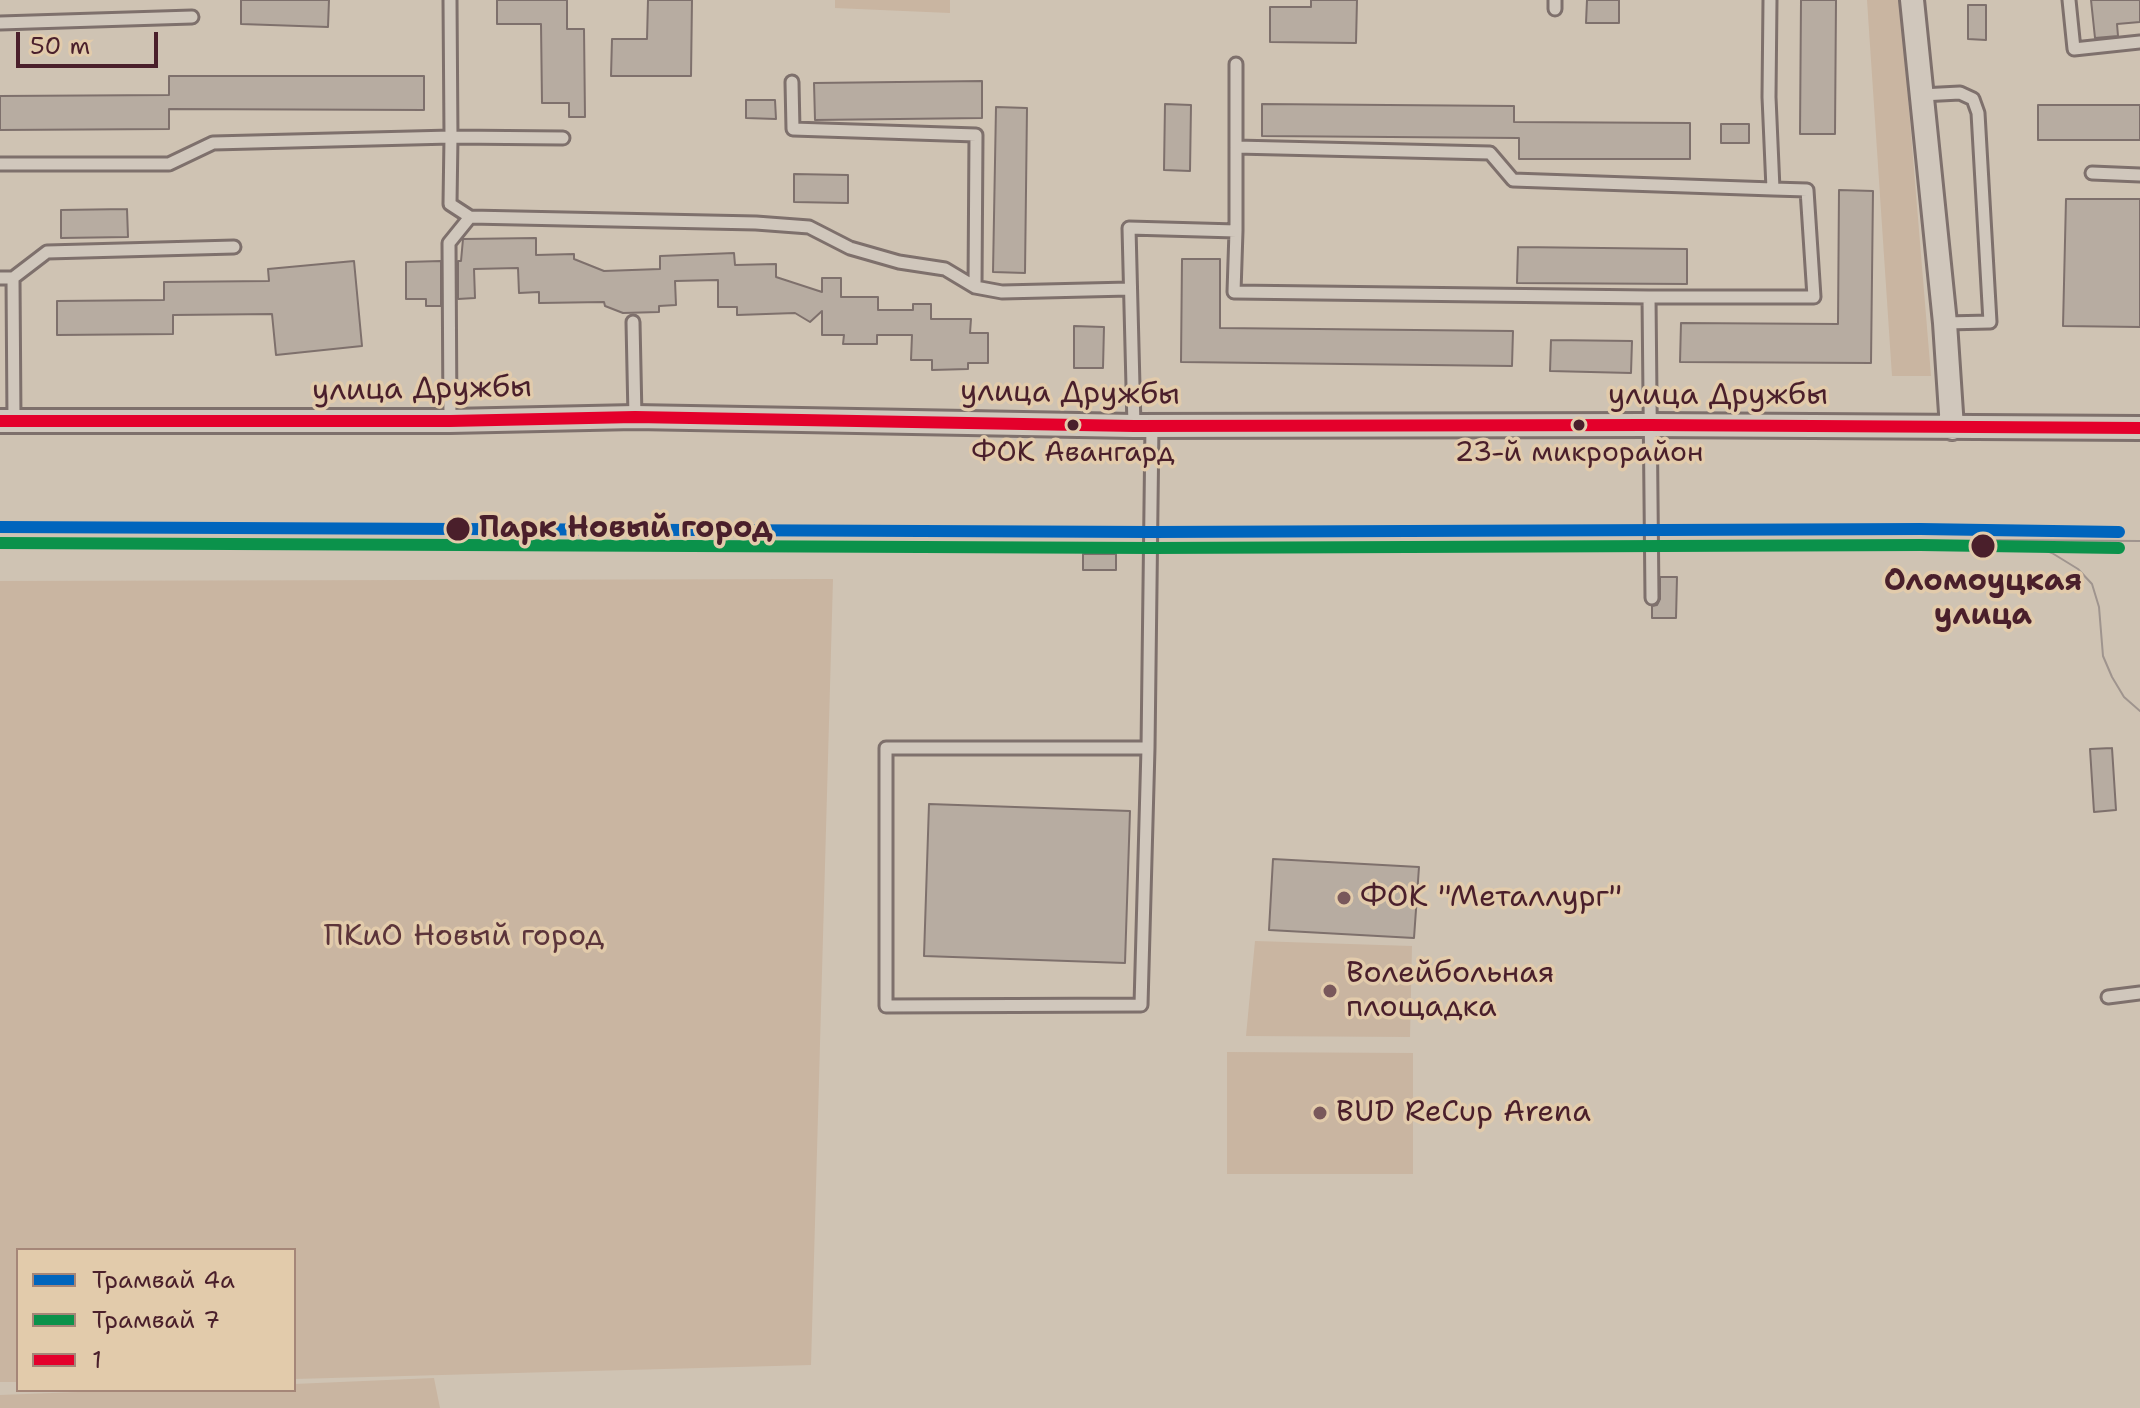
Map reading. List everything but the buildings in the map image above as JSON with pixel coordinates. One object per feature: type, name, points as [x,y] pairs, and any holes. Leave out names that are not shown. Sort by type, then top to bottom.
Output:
[{"type":"street","points":[[1912,0],[1945,323],[1952,428]]},
{"type":"street","name":"улица Дружбы","points":[[7,421],[450,421],[635,417],[1143,426],[2140,428]]},
{"type":"lane","points":[[450,0],[450,204],[470,217],[756,223],[809,227],[850,248],[899,262],[945,269],[975,287],[1002,292],[1129,289]]},
{"type":"lane","points":[[1770,0],[1769,97],[1773,189]]},
{"type":"lane","points":[[2069,0],[2074,49],[2140,42]]},
{"type":"lane","points":[[0,23],[192,17]]},
{"type":"lane","points":[[1236,64],[1234,292],[1814,297],[1807,190],[1513,180],[1490,153],[1236,147]]},
{"type":"lane","points":[[792,82],[793,129],[976,135],[975,287]]},
{"type":"lane","points":[[1920,95],[1960,93],[1973,99],[1978,113],[1990,322],[1945,323]]},
{"type":"lane","points":[[0,164],[169,164],[213,143],[451,137],[563,138]]},
{"type":"lane","points":[[2092,173],[2140,175]]},
{"type":"lane","points":[[450,421],[449,243],[470,217]]},
{"type":"lane","points":[[1148,748],[886,748],[886,1006],[1141,1005],[1148,748],[1143,426],[1129,289],[1129,228],[1236,231]]},
{"type":"lane","points":[[0,278],[13,278],[47,252],[234,247]]},
{"type":"lane","points":[[7,421],[13,278]]},
{"type":"lane","points":[[1649,297],[1652,598]]},
{"type":"lane","points":[[633,322],[635,417]]},
{"type":"lane","points":[[2108,997],[2140,993]]},
{"type":"green space","points":[[835,0],[950,0],[950,13],[835,8]]},
{"type":"green space","points":[[1867,0],[1900,0],[1931,376],[1892,376]]},
{"type":"green space","name":"ПКиО Новый город","points":[[833,579],[811,1365],[296,1379],[296,1248],[16,1248],[16,1382],[0,1382],[0,581]]},
{"type":"green space","name":"Волейбольная площадка","points":[[1255,941],[1412,946],[1410,1037],[1246,1036]]},
{"type":"green space","name":"BUD ReCup Arena","points":[[1227,1052],[1413,1053],[1413,1174],[1227,1174]]},
{"type":"green space","points":[[434,1378],[440,1408],[0,1408],[0,1395],[296,1392],[296,1384]]},
{"type":"tram line","name":"4а","points":[[0,527],[1152,532],[1920,529],[2119,532]]},
{"type":"tram line","points":[[1984,540],[2140,541]]},
{"type":"tram line","points":[[2000,540],[2031,545],[2052,553],[2078,569],[2092,584],[2099,607],[2103,656],[2124,697],[2140,711]]},
{"type":"tram line","name":"7","points":[[0,543],[1152,548],[1920,545],[2119,548]]},
{"type":"transit line","name":"1","points":[[0,421],[450,421],[635,417],[1134,426],[2140,428]]},
{"type":"place","name":"ФОК Авангард","points":[[1073,425]]},
{"type":"place","name":"23-й микрорайон","points":[[1579,425]]},
{"type":"place","name":"Парк Новый город","points":[[458,529]]},
{"type":"place","name":"Оломоуцкая улица","points":[[1983,546]]},
{"type":"place","name":"ФОК \"Металлург\"","points":[[1344,898]]},
{"type":"place","name":"Волейбольная площадка","points":[[1330,991]]},
{"type":"place","name":"BUD ReCup Arena","points":[[1320,1113]]}]
